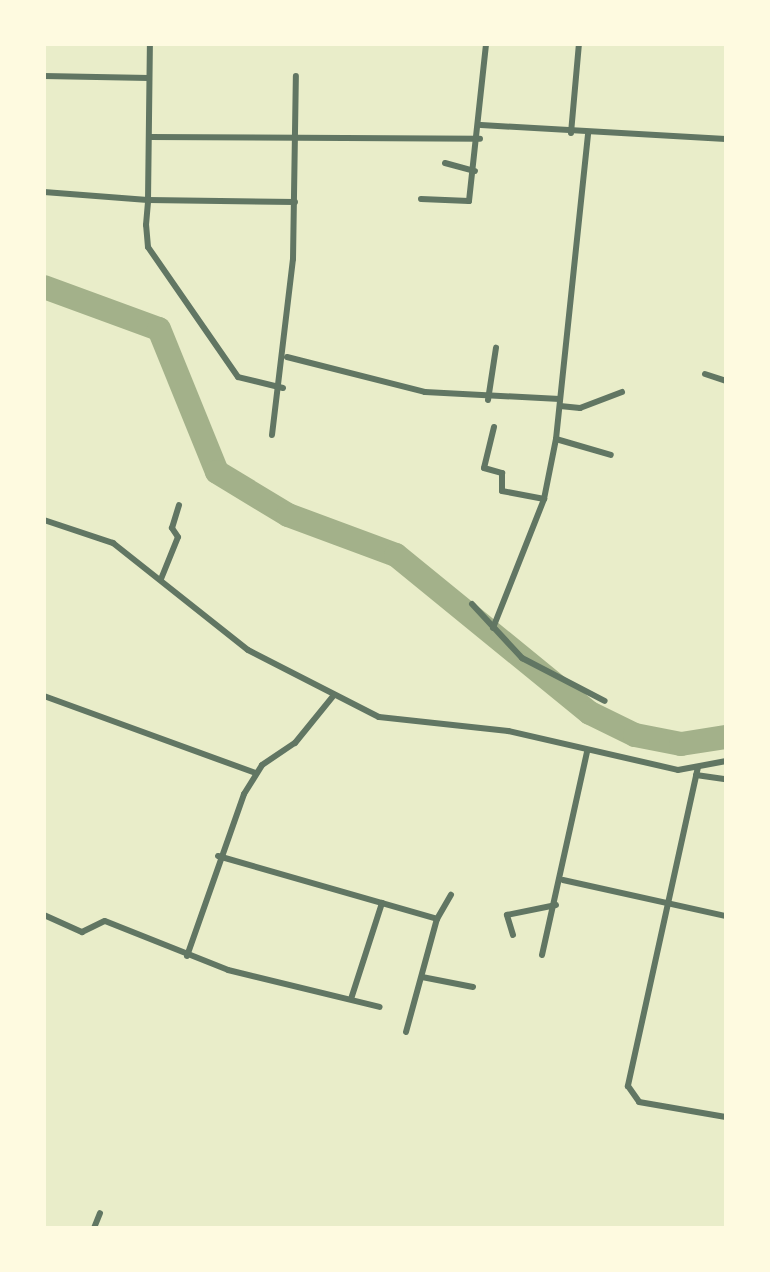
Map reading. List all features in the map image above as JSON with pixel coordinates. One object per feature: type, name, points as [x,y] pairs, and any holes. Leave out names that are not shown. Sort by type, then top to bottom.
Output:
[{"type":"street","points":[[150,44],[148,247],[238,377],[283,388]]},
{"type":"street","points":[[421,199],[466,204],[480,139],[486,44]]},
{"type":"street","points":[[571,133],[579,44]]},
{"type":"street","points":[[44,76],[149,78]]},
{"type":"street","points":[[272,435],[287,357],[298,141],[296,76]]},
{"type":"street","points":[[481,125],[571,133],[726,139]]},
{"type":"street","points":[[493,628],[544,499],[556,439],[588,133]]},
{"type":"street","points":[[149,137],[298,141],[389,134],[480,139]]},
{"type":"street","points":[[445,163],[475,171]]},
{"type":"street","points":[[44,192],[148,200],[295,202]]},
{"type":"street","points":[[488,400],[496,348]]},
{"type":"street","points":[[287,357],[407,389],[488,400],[560,402],[580,408],[622,392]]},
{"type":"street","points":[[705,374],[726,381]]},
{"type":"street","points":[[494,427],[484,468],[502,473],[502,491],[544,499]]},
{"type":"street","points":[[556,439],[611,455]]},
{"type":"street","points":[[161,579],[178,537],[172,527],[179,505]]},
{"type":"street","points":[[44,520],[113,543],[161,579],[213,627],[334,695],[412,725],[508,731],[587,752],[678,770],[726,761]]},
{"type":"street","points":[[472,604],[535,667],[605,701]]},
{"type":"street","points":[[187,956],[218,856],[256,773],[320,718],[334,695]]},
{"type":"street","points":[[44,696],[256,773]]},
{"type":"street","points":[[542,955],[563,880],[587,752]]},
{"type":"street","points":[[698,767],[629,1091],[639,1102],[726,1117]]},
{"type":"street","points":[[696,775],[726,779]]},
{"type":"street","points":[[218,856],[437,919]]},
{"type":"street","points":[[563,880],[668,899],[726,916]]},
{"type":"street","points":[[406,1032],[437,919],[451,895]]},
{"type":"street","points":[[351,999],[382,903]]},
{"type":"street","points":[[513,935],[507,915],[556,905]]},
{"type":"street","points":[[44,915],[82,932],[105,921],[187,956],[380,1007]]},
{"type":"street","points":[[422,977],[473,987]]},
{"type":"street","points":[[94,1228],[100,1213]]},
{"type":"waterway","points":[[44,287],[159,329],[217,472],[288,515],[396,555],[590,713],[635,735],[681,744],[726,737]]}]
